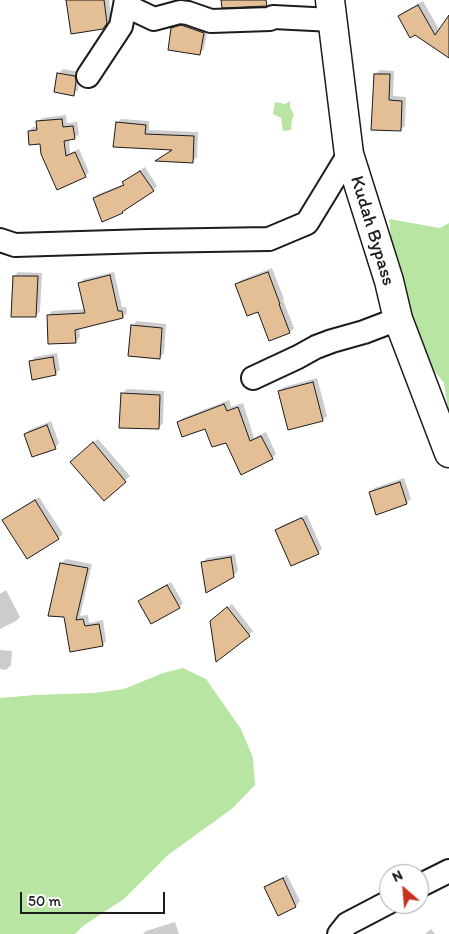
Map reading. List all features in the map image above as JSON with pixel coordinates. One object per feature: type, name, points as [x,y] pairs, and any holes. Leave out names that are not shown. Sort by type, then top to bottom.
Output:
[{"type":"street","points":[[88,76],[121,26],[125,5],[154,19],[180,12],[211,21],[270,19],[332,10]]},
{"type":"street","name":"Kudah Bypass","points":[[332,10],[349,154],[398,319],[449,453]]},
{"type":"street","points":[[0,240],[15,245],[269,239],[307,223],[349,154]]},
{"type":"street","points":[[253,378],[316,347],[398,319]]},
{"type":"street","points":[[429,881],[449,871]]},
{"type":"street","points":[[339,934],[347,924],[379,907]]},
{"type":"green space","points":[[290,101],[290,107],[294,115],[291,130],[283,131],[281,118],[273,114],[275,102],[285,104]]},
{"type":"green space","points":[[389,219],[440,228],[449,223],[449,415],[444,383],[425,360],[417,335],[392,248]]},
{"type":"green space","points":[[183,668],[206,679],[241,729],[253,758],[255,785],[233,808],[168,855],[124,899],[83,926],[75,934],[0,934],[0,698],[94,693],[124,689],[163,673]]},
{"type":"building","points":[[66,0],[104,0],[107,23],[103,29],[71,34]]},
{"type":"building","points":[[221,0],[266,0],[267,6],[222,8]]},
{"type":"building","points":[[418,5],[435,35],[449,15],[449,58],[415,35],[410,38],[398,16]]},
{"type":"building","points":[[181,25],[204,33],[200,55],[168,50],[171,28]]},
{"type":"building","points":[[57,73],[75,76],[74,96],[54,92]]},
{"type":"building","points":[[374,74],[390,74],[389,100],[402,101],[401,131],[371,130]]},
{"type":"building","points":[[62,119],[63,127],[73,126],[75,139],[64,141],[66,156],[75,152],[86,177],[57,190],[41,154],[40,144],[29,145],[28,131],[37,130],[36,121]]},
{"type":"building","points":[[116,122],[146,125],[145,134],[194,136],[193,163],[155,161],[172,150],[113,147]]},
{"type":"building","points":[[140,171],[154,191],[123,213],[102,222],[93,198],[124,185],[122,182]]},
{"type":"building","points":[[268,272],[290,333],[269,341],[258,312],[247,316],[235,284]]},
{"type":"building","points":[[110,275],[118,311],[122,311],[123,318],[75,330],[76,343],[48,344],[47,315],[85,313],[78,283]]},
{"type":"building","points":[[13,276],[38,276],[36,317],[11,317]]},
{"type":"building","points":[[131,325],[162,328],[160,359],[128,356]]},
{"type":"building","points":[[53,357],[56,375],[32,380],[29,361]]},
{"type":"building","points":[[313,382],[323,421],[288,430],[278,391]]},
{"type":"building","points":[[121,393],[160,395],[159,429],[119,428]]},
{"type":"building","points":[[224,404],[227,411],[238,407],[250,441],[261,436],[273,459],[241,475],[226,443],[212,447],[205,429],[182,437],[177,422]]},
{"type":"building","points":[[47,425],[56,449],[32,457],[24,434]]},
{"type":"building","points":[[93,442],[126,482],[104,501],[70,462]]},
{"type":"building","points":[[400,482],[407,504],[376,515],[369,492]]},
{"type":"building","points":[[35,500],[59,539],[27,559],[2,520]]},
{"type":"building","points":[[301,518],[319,554],[291,566],[275,530]]},
{"type":"building","points":[[231,557],[234,577],[206,593],[201,562]]},
{"type":"building","points":[[60,563],[88,568],[76,620],[83,619],[85,626],[99,624],[103,646],[70,652],[64,617],[48,616]]},
{"type":"building","points":[[167,585],[180,608],[151,624],[138,601]]},
{"type":"building","points":[[227,607],[250,636],[216,662],[210,621]]},
{"type":"building","points":[[283,878],[296,907],[278,916],[264,887]]}]
